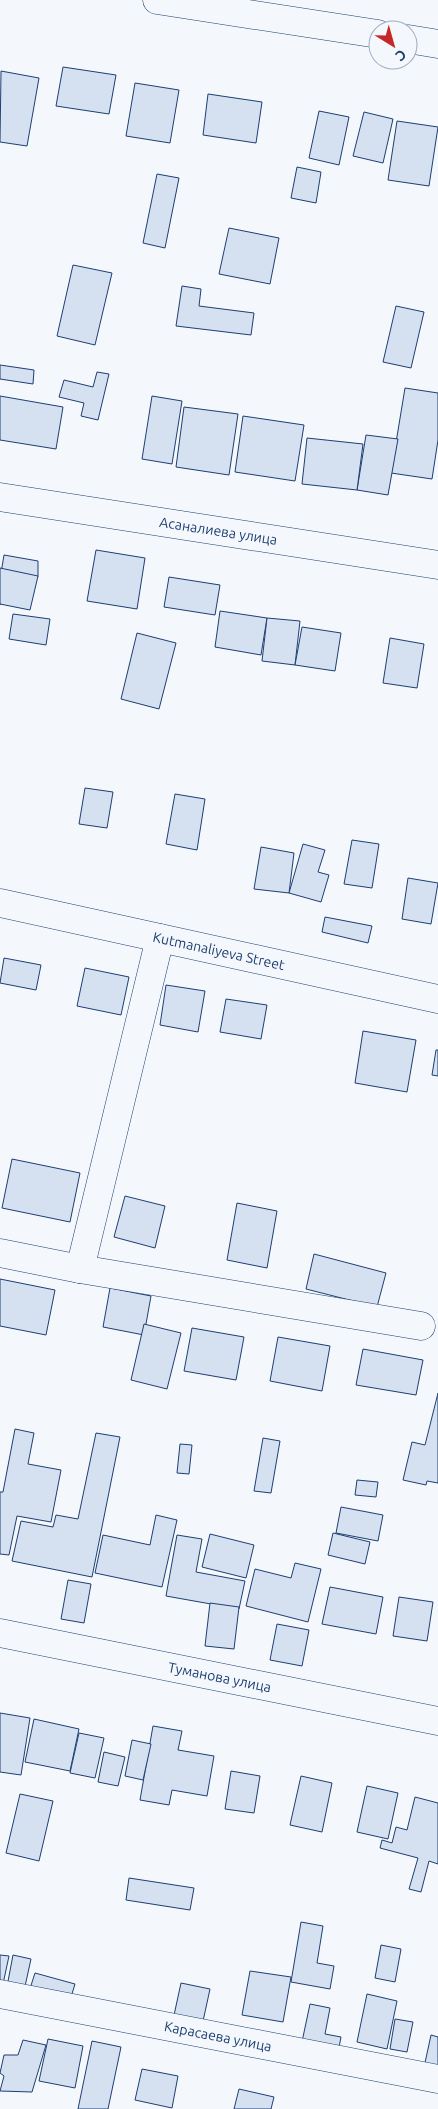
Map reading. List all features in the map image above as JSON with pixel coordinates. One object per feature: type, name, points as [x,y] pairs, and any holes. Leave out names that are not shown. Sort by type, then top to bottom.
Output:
[{"type":"street","points":[[157,0],[368,32]]},
{"type":"street","points":[[418,41],[438,44]]},
{"type":"street","name":"Асаналиева улица","points":[[0,497],[438,565]]},
{"type":"street","name":"Kutmanaliyeva Street","points":[[0,903],[438,999]]},
{"type":"street","points":[[80,1269],[160,938]]},
{"type":"street","points":[[0,1253],[80,1269],[421,1326]]},
{"type":"street","name":"Туманова улица","points":[[0,1633],[438,1721]]},
{"type":"street","name":"Карасаева улица","points":[[0,1994],[438,2079]]},
{"type":"building","points":[[63,67],[116,75],[109,114],[56,106]]},
{"type":"building","points":[[1,71],[39,78],[27,146],[0,142]]},
{"type":"building","points":[[135,83],[179,90],[170,143],[126,136]]},
{"type":"building","points":[[208,94],[262,102],[256,143],[203,135]]},
{"type":"building","points":[[319,111],[349,117],[339,165],[309,158]]},
{"type":"building","points":[[364,112],[393,119],[383,163],[353,156]]},
{"type":"building","points":[[397,121],[438,127],[429,186],[388,180]]},
{"type":"building","points":[[297,167],[321,172],[316,203],[291,198]]},
{"type":"building","points":[[157,174],[179,178],[165,248],[143,243]]},
{"type":"building","points":[[229,228],[279,238],[270,284],[219,274]]},
{"type":"building","points":[[73,265],[112,273],[95,345],[57,336]]},
{"type":"building","points":[[182,286],[201,289],[199,306],[254,313],[251,335],[176,326]]},
{"type":"building","points":[[396,306],[424,312],[411,368],[383,362]]},
{"type":"building","points":[[0,365],[34,370],[33,384],[0,379]]},
{"type":"building","points":[[97,372],[109,374],[98,420],[81,416],[84,403],[59,397],[64,380],[93,387]]},
{"type":"building","points":[[405,388],[438,393],[438,440],[432,479],[391,473]]},
{"type":"building","points":[[0,396],[63,407],[56,449],[0,440]]},
{"type":"building","points":[[152,396],[182,401],[172,464],[142,459]]},
{"type":"building","points":[[184,407],[238,414],[229,475],[176,467]]},
{"type":"building","points":[[243,416],[304,425],[295,481],[235,472]]},
{"type":"building","points":[[366,435],[398,439],[388,495],[357,490]]},
{"type":"building","points":[[307,438],[363,444],[357,490],[302,484]]},
{"type":"building","points":[[96,550],[145,558],[137,609],[87,601]]},
{"type":"building","points":[[4,555],[38,561],[38,576],[34,584],[0,579]]},
{"type":"building","points":[[0,568],[38,576],[30,610],[0,604]]},
{"type":"building","points":[[169,577],[220,585],[215,615],[164,607]]},
{"type":"building","points":[[220,611],[267,618],[261,655],[215,647]]},
{"type":"building","points":[[13,614],[50,619],[46,645],[9,639]]},
{"type":"building","points":[[267,618],[300,621],[295,665],[262,661]]},
{"type":"building","points":[[302,627],[341,633],[335,671],[295,665]]},
{"type":"building","points":[[137,633],[176,643],[159,709],[121,699]]},
{"type":"building","points":[[390,638],[424,644],[417,688],[383,683]]},
{"type":"building","points":[[85,788],[113,792],[107,828],[79,824]]},
{"type":"building","points":[[175,794],[205,799],[197,850],[166,844]]},
{"type":"building","points":[[352,840],[379,844],[372,888],[344,884]]},
{"type":"building","points":[[303,844],[325,850],[318,872],[329,875],[321,902],[289,893]]},
{"type":"building","points":[[261,847],[294,853],[289,893],[254,889]]},
{"type":"building","points":[[408,878],[438,883],[431,924],[402,919]]},
{"type":"building","points":[[325,917],[372,926],[368,943],[322,932]]},
{"type":"building","points":[[4,958],[41,965],[36,990],[0,983]]},
{"type":"building","points":[[85,968],[129,977],[121,1015],[77,1006]]},
{"type":"building","points":[[166,985],[205,991],[198,1032],[160,1025]]},
{"type":"building","points":[[226,999],[267,1005],[261,1039],[220,1032]]},
{"type":"building","points":[[363,1031],[416,1040],[407,1092],[355,1083]]},
{"type":"building","points":[[436,1050],[438,1050],[438,1076],[432,1075]]},
{"type":"building","points":[[12,1159],[80,1173],[70,1222],[2,1208]]},
{"type":"building","points":[[125,1196],[165,1206],[155,1248],[114,1237]]},
{"type":"building","points":[[237,1203],[277,1211],[267,1268],[227,1260]]},
{"type":"building","points":[[314,1254],[386,1273],[377,1307],[306,1289]]},
{"type":"building","points":[[0,1279],[55,1290],[46,1335],[0,1326]]},
{"type":"building","points":[[110,1288],[151,1296],[144,1335],[103,1327]]},
{"type":"building","points":[[144,1324],[181,1333],[167,1389],[131,1380]]},
{"type":"building","points":[[192,1328],[244,1337],[236,1380],[184,1371]]},
{"type":"building","points":[[278,1337],[330,1346],[322,1391],[270,1381]]},
{"type":"building","points":[[363,1349],[423,1360],[416,1395],[356,1385]]},
{"type":"building","points":[[438,1393],[438,1483],[427,1481],[426,1485],[403,1480],[412,1442],[425,1445]]},
{"type":"building","points":[[15,1429],[34,1433],[28,1464],[61,1470],[51,1522],[17,1516],[9,1555],[0,1554],[0,1492],[3,1492]]},
{"type":"building","points":[[96,1433],[120,1437],[92,1577],[12,1561],[21,1521],[53,1527],[56,1515],[78,1519]]},
{"type":"building","points":[[263,1438],[280,1441],[271,1493],[254,1491]]},
{"type":"building","points":[[180,1444],[192,1445],[189,1474],[177,1473]]},
{"type":"building","points":[[357,1480],[378,1482],[376,1497],[355,1495]]},
{"type":"building","points":[[341,1507],[383,1515],[378,1541],[336,1533]]},
{"type":"building","points":[[156,1515],[177,1520],[162,1587],[95,1573],[103,1535],[150,1545]]},
{"type":"building","points":[[333,1533],[370,1542],[365,1564],[328,1555]]},
{"type":"building","points":[[210,1534],[254,1545],[246,1578],[202,1567]]},
{"type":"building","points":[[177,1535],[202,1539],[196,1572],[245,1581],[239,1609],[166,1596]]},
{"type":"building","points":[[295,1563],[321,1569],[308,1622],[246,1606],[255,1569],[291,1578]]},
{"type":"building","points":[[68,1580],[91,1584],[84,1623],[61,1619]]},
{"type":"building","points":[[330,1587],[383,1597],[376,1634],[322,1624]]},
{"type":"building","points":[[399,1597],[433,1602],[427,1641],[393,1636]]},
{"type":"building","points":[[210,1603],[239,1607],[234,1649],[205,1646]]},
{"type":"building","points":[[277,1624],[309,1630],[302,1666],[270,1660]]},
{"type":"building","points":[[0,1713],[30,1718],[21,1775],[0,1772]]},
{"type":"building","points":[[34,1719],[79,1729],[70,1771],[25,1762]]},
{"type":"building","points":[[153,1726],[182,1731],[178,1750],[214,1756],[207,1796],[172,1790],[169,1805],[140,1800]]},
{"type":"building","points":[[79,1733],[104,1738],[95,1778],[70,1773]]},
{"type":"building","points":[[132,1740],[151,1744],[143,1780],[125,1776]]},
{"type":"building","points":[[104,1752],[125,1757],[118,1786],[98,1782]]},
{"type":"building","points":[[231,1771],[260,1776],[254,1813],[225,1809]]},
{"type":"building","points":[[301,1776],[332,1783],[322,1832],[290,1825]]},
{"type":"building","points":[[367,1786],[398,1793],[388,1839],[357,1832]]},
{"type":"building","points":[[20,1794],[53,1801],[39,1861],[6,1853]]},
{"type":"building","points":[[415,1797],[438,1803],[438,1864],[429,1861],[421,1892],[409,1889],[418,1858],[380,1848],[382,1840],[392,1843],[396,1827],[407,1830]]},
{"type":"building","points":[[129,1878],[194,1888],[190,1910],[126,1900]]},
{"type":"building","points":[[301,1922],[323,1926],[317,1963],[334,1966],[330,1989],[291,1982]]},
{"type":"building","points":[[381,1945],[401,1949],[395,1982],[375,1978]]},
{"type":"building","points":[[0,1955],[9,1956],[0,1998]]},
{"type":"building","points":[[13,1955],[31,1959],[22,2000],[5,1997]]},
{"type":"building","points":[[250,1971],[291,1977],[283,2022],[242,2015]]},
{"type":"building","points":[[35,1973],[75,1984],[67,2010],[27,1998]]},
{"type":"building","points":[[181,1983],[210,1989],[200,2035],[171,2029]]},
{"type":"building","points":[[367,1994],[397,2001],[387,2049],[357,2042]]},
{"type":"building","points":[[310,2004],[330,2008],[325,2034],[341,2037],[336,2063],[299,2056]]},
{"type":"building","points":[[395,2019],[413,2022],[407,2052],[390,2049]]},
{"type":"building","points":[[431,2035],[438,2037],[438,2075],[423,2072]]},
{"type":"building","points":[[48,2039],[83,2046],[75,2088],[39,2081]]},
{"type":"building","points":[[23,2040],[46,2045],[32,2092],[0,2091],[4,2076],[0,2073],[4,2055],[18,2055]]},
{"type":"building","points":[[92,2041],[121,2047],[108,2109],[78,2109]]},
{"type":"building","points":[[142,2069],[178,2076],[172,2108],[135,2100]]},
{"type":"building","points":[[239,2089],[274,2097],[271,2109],[234,2109]]}]
